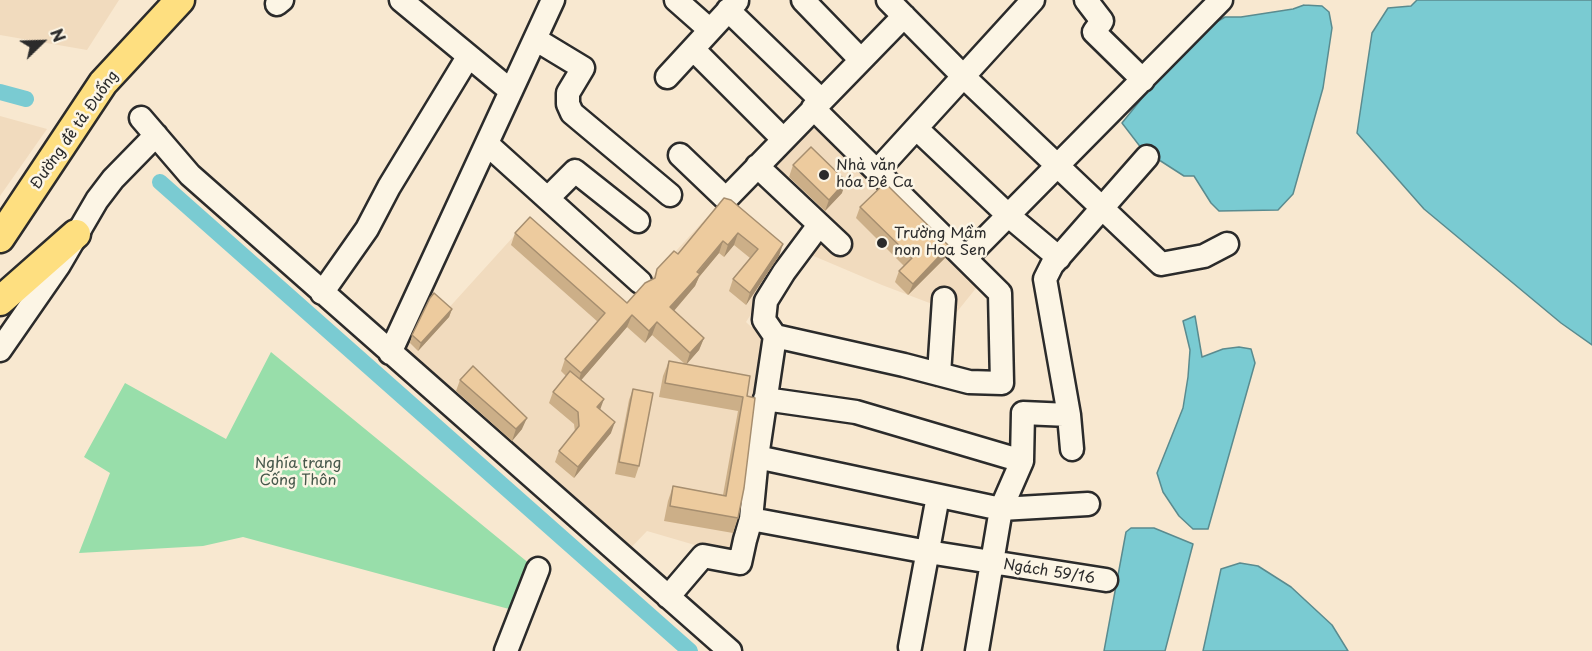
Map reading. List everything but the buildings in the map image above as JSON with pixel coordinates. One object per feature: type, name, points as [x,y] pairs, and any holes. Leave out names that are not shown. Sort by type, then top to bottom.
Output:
[{"type":"main road","name":"Đường đê tả Đuống","points":[[0,238],[103,83],[180,0]]},
{"type":"main road","points":[[0,301],[76,234]]},
{"type":"street","points":[[401,0],[512,91]]},
{"type":"street","points":[[390,353],[553,0]]},
{"type":"street","points":[[676,0],[710,30]]},
{"type":"street","points":[[803,0],[861,60]]},
{"type":"street","points":[[877,171],[1034,0]]},
{"type":"street","points":[[1086,0],[1102,21],[1094,32],[1143,80]]},
{"type":"street","points":[[966,258],[1221,0]]},
{"type":"street","points":[[667,76],[733,5],[877,171],[1000,292],[1002,383],[969,382],[775,336],[764,320],[766,301],[784,272],[819,225]]},
{"type":"street","points":[[680,155],[726,199],[861,60],[896,8],[964,77],[1161,264],[1204,256],[1227,244]]},
{"type":"street","points":[[535,39],[583,68],[568,93],[568,104],[572,113],[670,195]]},
{"type":"street","points":[[693,49],[783,139]]},
{"type":"street","points":[[322,293],[367,229],[389,187],[468,57]]},
{"type":"street","points":[[141,118],[190,175],[730,651]]},
{"type":"street","points":[[917,129],[1009,216],[1059,258]]},
{"type":"street","points":[[0,350],[40,294],[101,195],[156,135]]},
{"type":"street","points":[[487,144],[640,282]]},
{"type":"street","points":[[1072,449],[1069,415],[1046,279],[1052,265],[1147,157]]},
{"type":"street","points":[[757,166],[840,244]]},
{"type":"street","points":[[548,198],[574,171],[638,220]]},
{"type":"street","points":[[939,374],[944,299]]},
{"type":"street","points":[[668,597],[703,556],[741,563],[751,519],[757,457],[775,336]]},
{"type":"street","points":[[765,399],[856,412],[1022,461]]},
{"type":"street","points":[[977,651],[1002,509],[1022,461],[1023,413],[1069,415]]},
{"type":"street","points":[[757,457],[1002,509],[1088,504]]},
{"type":"street","points":[[910,647],[938,496]]},
{"type":"street","name":"Ngách 59/16","points":[[751,519],[928,552],[1106,580]]},
{"type":"street","points":[[506,651],[538,569]]},
{"type":"shaded area","points":[[0,0],[119,0],[87,50],[0,35]]},
{"type":"shaded area","points":[[0,116],[47,129],[0,196]]},
{"type":"shaded area","name":"Trường Mầm non Hoa Sen","points":[[811,119],[981,282],[956,313],[809,254],[837,233],[767,164]]},
{"type":"shaded area","points":[[719,204],[786,260],[746,322],[767,342],[736,557],[647,531],[623,556],[392,343],[431,298],[446,311],[523,226],[622,310]]},
{"type":"green space","name":"Nghĩa trang Cống Thôn","points":[[271,352],[536,569],[509,609],[243,537],[203,546],[79,553],[110,473],[84,457],[125,383],[226,439]]},
{"type":"water","points":[[1417,0],[1592,0],[1592,345],[1561,323],[1424,209],[1357,133],[1372,33],[1388,8],[1411,6]]},
{"type":"water","points":[[1304,5],[1322,6],[1329,12],[1332,28],[1323,88],[1293,194],[1278,210],[1219,211],[1211,203],[1194,176],[1184,176],[1142,149],[1122,123],[1205,29],[1225,17],[1241,17],[1293,9]]},
{"type":"water","points":[[1195,316],[1202,357],[1223,349],[1239,347],[1251,349],[1255,363],[1208,529],[1193,529],[1179,516],[1163,492],[1157,473],[1183,408],[1190,350],[1183,321]]},
{"type":"water","points":[[1131,528],[1154,528],[1193,544],[1165,651],[1104,651],[1126,532]]},
{"type":"water","points":[[1240,563],[1258,566],[1291,587],[1332,625],[1348,651],[1203,651],[1221,569]]},
{"type":"waterway","points":[[0,92],[26,99]]},
{"type":"waterway","points":[[160,182],[690,651]]},
{"type":"place","name":"Nhà văn hóa Đê Ca","points":[[824,175]]},
{"type":"place","name":"Trường Mầm non Hoa Sen","points":[[882,243]]}]
